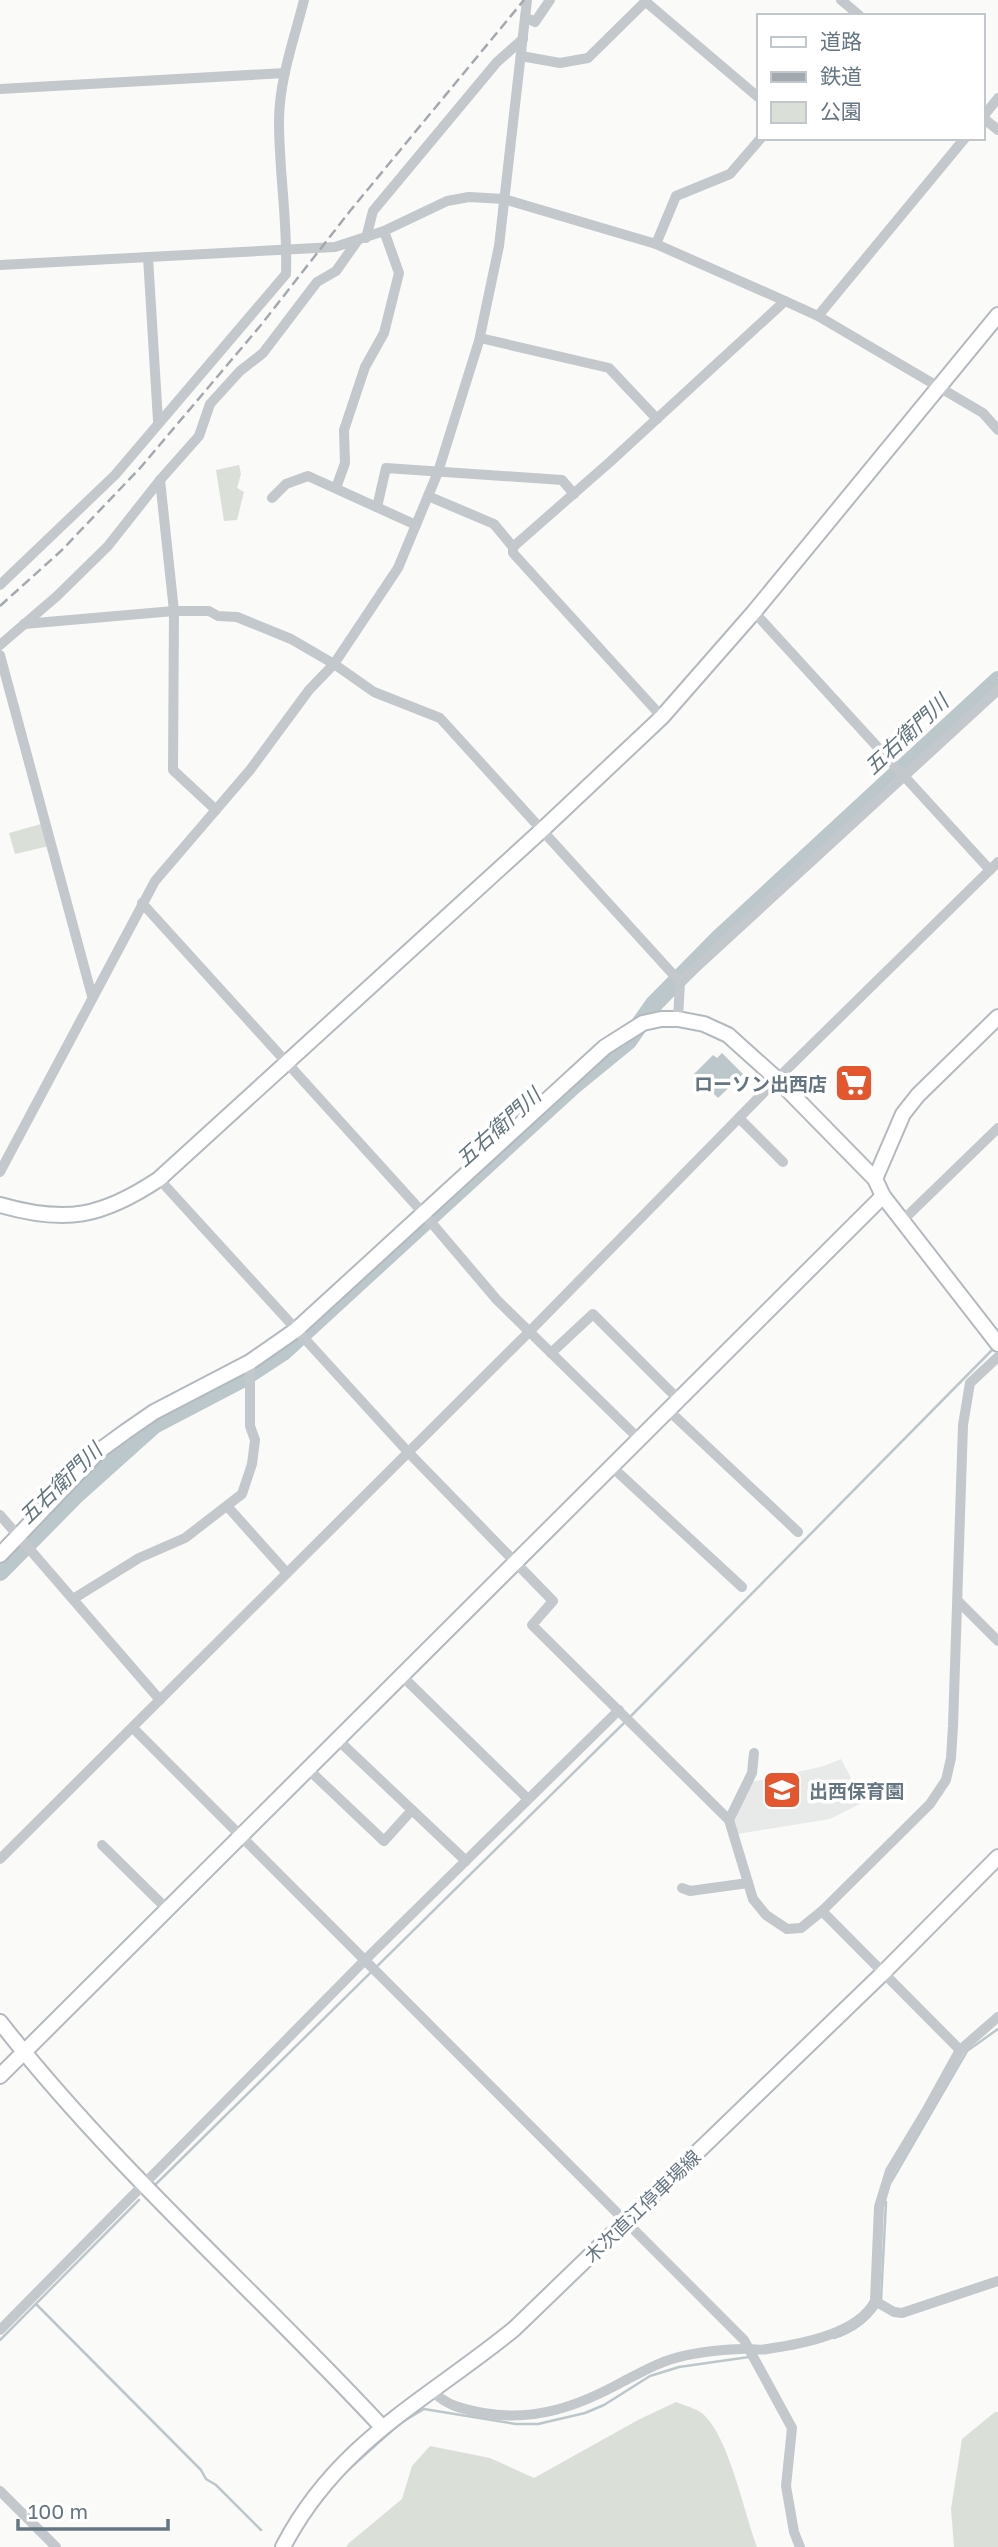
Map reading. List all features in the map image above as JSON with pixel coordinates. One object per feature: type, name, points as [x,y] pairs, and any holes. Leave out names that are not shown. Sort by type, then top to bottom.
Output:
[{"type":"street","points":[[0,586],[115,475],[158,421],[286,274],[287,249],[279,121],[285,72],[304,0]]},
{"type":"street","points":[[0,1172],[155,881],[250,770],[309,690],[334,664],[398,568],[438,471],[480,338],[499,246],[527,0]]},
{"type":"street","points":[[525,17],[535,22],[550,0]]},
{"type":"street","points":[[841,0],[858,14]]},
{"type":"street","points":[[520,56],[560,63],[588,58],[647,1],[757,96]]},
{"type":"street","points":[[0,645],[108,546],[199,436],[210,404],[240,371],[263,353],[317,282],[336,271],[362,239],[373,211],[497,62],[523,39]]},
{"type":"street","points":[[0,89],[285,72]]},
{"type":"street","points":[[984,115],[998,98]]},
{"type":"street","points":[[984,119],[998,130]]},
{"type":"street","points":[[656,244],[676,196],[730,174],[759,140]]},
{"type":"street","points":[[818,316],[963,140]]},
{"type":"street","points":[[0,265],[335,247],[384,231],[447,201],[469,197],[504,199],[656,244],[818,316],[983,413],[998,430]]},
{"type":"street","points":[[336,488],[345,463],[344,430],[365,367],[384,333],[399,273],[384,231]]},
{"type":"street","points":[[148,257],[158,421]]},
{"type":"street","points":[[513,547],[785,301]]},
{"type":"street","points":[[0,1205],[47,1215],[100,1211],[130,1198],[159,1179],[662,717],[754,612],[998,315]]},
{"type":"street","points":[[480,338],[609,368],[657,419]]},
{"type":"street","points":[[377,507],[386,468],[562,480],[574,494]]},
{"type":"street","points":[[272,498],[286,484],[308,476],[416,525]]},
{"type":"street","points":[[160,480],[174,611],[173,770],[216,810]]},
{"type":"street","points":[[428,496],[494,524],[513,547],[513,553],[662,717]]},
{"type":"street","points":[[24,624],[174,611],[209,611],[218,616],[237,617],[291,639],[374,692],[440,718],[680,982]]},
{"type":"street","points":[[754,612],[989,870]]},
{"type":"street","points":[[0,628],[12,634]]},
{"type":"street","points":[[0,655],[92,996]]},
{"type":"street","points":[[678,1019],[680,982],[998,690]]},
{"type":"street","points":[[0,1859],[530,1331],[777,1079],[998,862]]},
{"type":"street","points":[[142,903],[424,1214],[497,1300],[638,1438]]},
{"type":"street","points":[[875,1179],[904,1114],[918,1095],[998,1017]]},
{"type":"street","points":[[0,1555],[100,1451],[154,1412],[250,1362],[296,1331],[606,1046],[643,1023],[678,1019],[704,1024],[728,1035],[777,1079],[875,1179],[883,1196],[902,1221],[996,1335]]},
{"type":"street","points":[[740,1118],[783,1162]]},
{"type":"street","points":[[902,1221],[998,1128]]},
{"type":"street","points":[[854,1157],[870,1157],[888,1148]]},
{"type":"street","points":[[159,1179],[408,1452],[553,1601],[532,1625],[729,1820],[753,1899],[766,1915],[787,1929],[802,1928],[822,1911],[930,1804],[946,1780],[953,1736],[963,1425],[970,1383],[998,1357]]},
{"type":"street","points":[[0,2076],[883,1196]]},
{"type":"street","points":[[551,1353],[593,1314],[672,1404],[798,1532]]},
{"type":"street","points":[[72,1599],[139,1558],[185,1538],[242,1494],[252,1464],[255,1440],[250,1426],[250,1362]]},
{"type":"street","points":[[611,1466],[742,1587]]},
{"type":"street","points":[[227,1506],[287,1573]]},
{"type":"street","points":[[0,1515],[160,1700]]},
{"type":"street","points":[[958,1601],[998,1641]]},
{"type":"street","points":[[402,1676],[528,1799]]},
{"type":"street","points":[[0,2330],[146,2185],[366,1959],[619,1710]]},
{"type":"street","points":[[133,1728],[366,1959],[750,2348],[792,2428],[786,2486],[794,2532],[800,2547]]},
{"type":"street","points":[[338,1740],[466,1861]]},
{"type":"street","points":[[729,1820],[752,1773],[754,1753]]},
{"type":"street","points":[[309,1770],[384,1842],[412,1810]]},
{"type":"street","points":[[102,1845],[168,1910]]},
{"type":"street","name":"木次直江停車場線","points":[[283,2547],[303,2511],[326,2480],[382,2427],[514,2329],[882,1974],[998,1857]]},
{"type":"street","points":[[682,1888],[690,1891],[748,1883]]},
{"type":"street","points":[[822,1911],[960,2050]]},
{"type":"street","points":[[431,2390],[449,2405],[460,2409],[487,2414],[530,2416],[561,2411],[582,2403],[646,2369],[673,2359],[692,2354],[750,2348],[768,2349],[834,2333],[855,2323],[869,2311],[875,2301],[879,2207],[890,2171],[960,2050],[998,2017]]},
{"type":"street","points":[[0,2022],[80,2118],[318,2358],[382,2427]]},
{"type":"street","points":[[875,2301],[894,2312],[902,2313],[998,2281]]},
{"type":"street","points":[[0,2491],[56,2547]]},
{"type":"shaded area","points":[[722,1053],[743,1074],[718,1098],[694,1074],[713,1055],[717,1058]]},
{"type":"shaded area","points":[[841,1759],[864,1802],[830,1819],[737,1834],[734,1824],[739,1803],[751,1782],[824,1766]]},
{"type":"green space","points":[[239,465],[241,474],[237,488],[244,492],[237,520],[224,521],[216,470]]},
{"type":"green space","points":[[41,824],[49,846],[15,854],[9,833]]},
{"type":"green space","points":[[676,2402],[699,2411],[714,2427],[729,2459],[757,2547],[346,2547],[402,2499],[412,2466],[430,2446],[490,2458],[534,2478]]},
{"type":"green space","points":[[998,2412],[998,2547],[954,2547],[951,2509],[962,2439]]},
{"type":"waterway","name":"五右衛門川","points":[[0,1572],[77,1494],[154,1425],[242,1379],[283,1352],[573,1086],[628,1041],[654,1004],[719,938],[998,680]]},
{"type":"waterway","points":[[630,1717],[994,1348]]},
{"type":"waterway","points":[[156,2184],[625,1722]]},
{"type":"waterway","points":[[891,2182],[967,2051],[998,2029]]},
{"type":"waterway","points":[[0,2340],[139,2200]]},
{"type":"waterway","points":[[881,2300],[886,2202]]},
{"type":"waterway","points":[[36,2304],[201,2470],[206,2479],[216,2485],[261,2530]]},
{"type":"waterway","points":[[834,2338],[859,2326],[878,2306]]},
{"type":"waterway","points":[[348,2470],[399,2424],[424,2409],[516,2424],[538,2424],[585,2413],[604,2405],[650,2376],[679,2367],[749,2357]]},
{"type":"railway","points":[[0,606],[62,550],[141,467],[261,325],[350,211],[524,0]]},
{"type":"place","name":"ローソン出西店","points":[[854,1083]]},
{"type":"place","name":"出西保育園","points":[[782,1790]]}]
